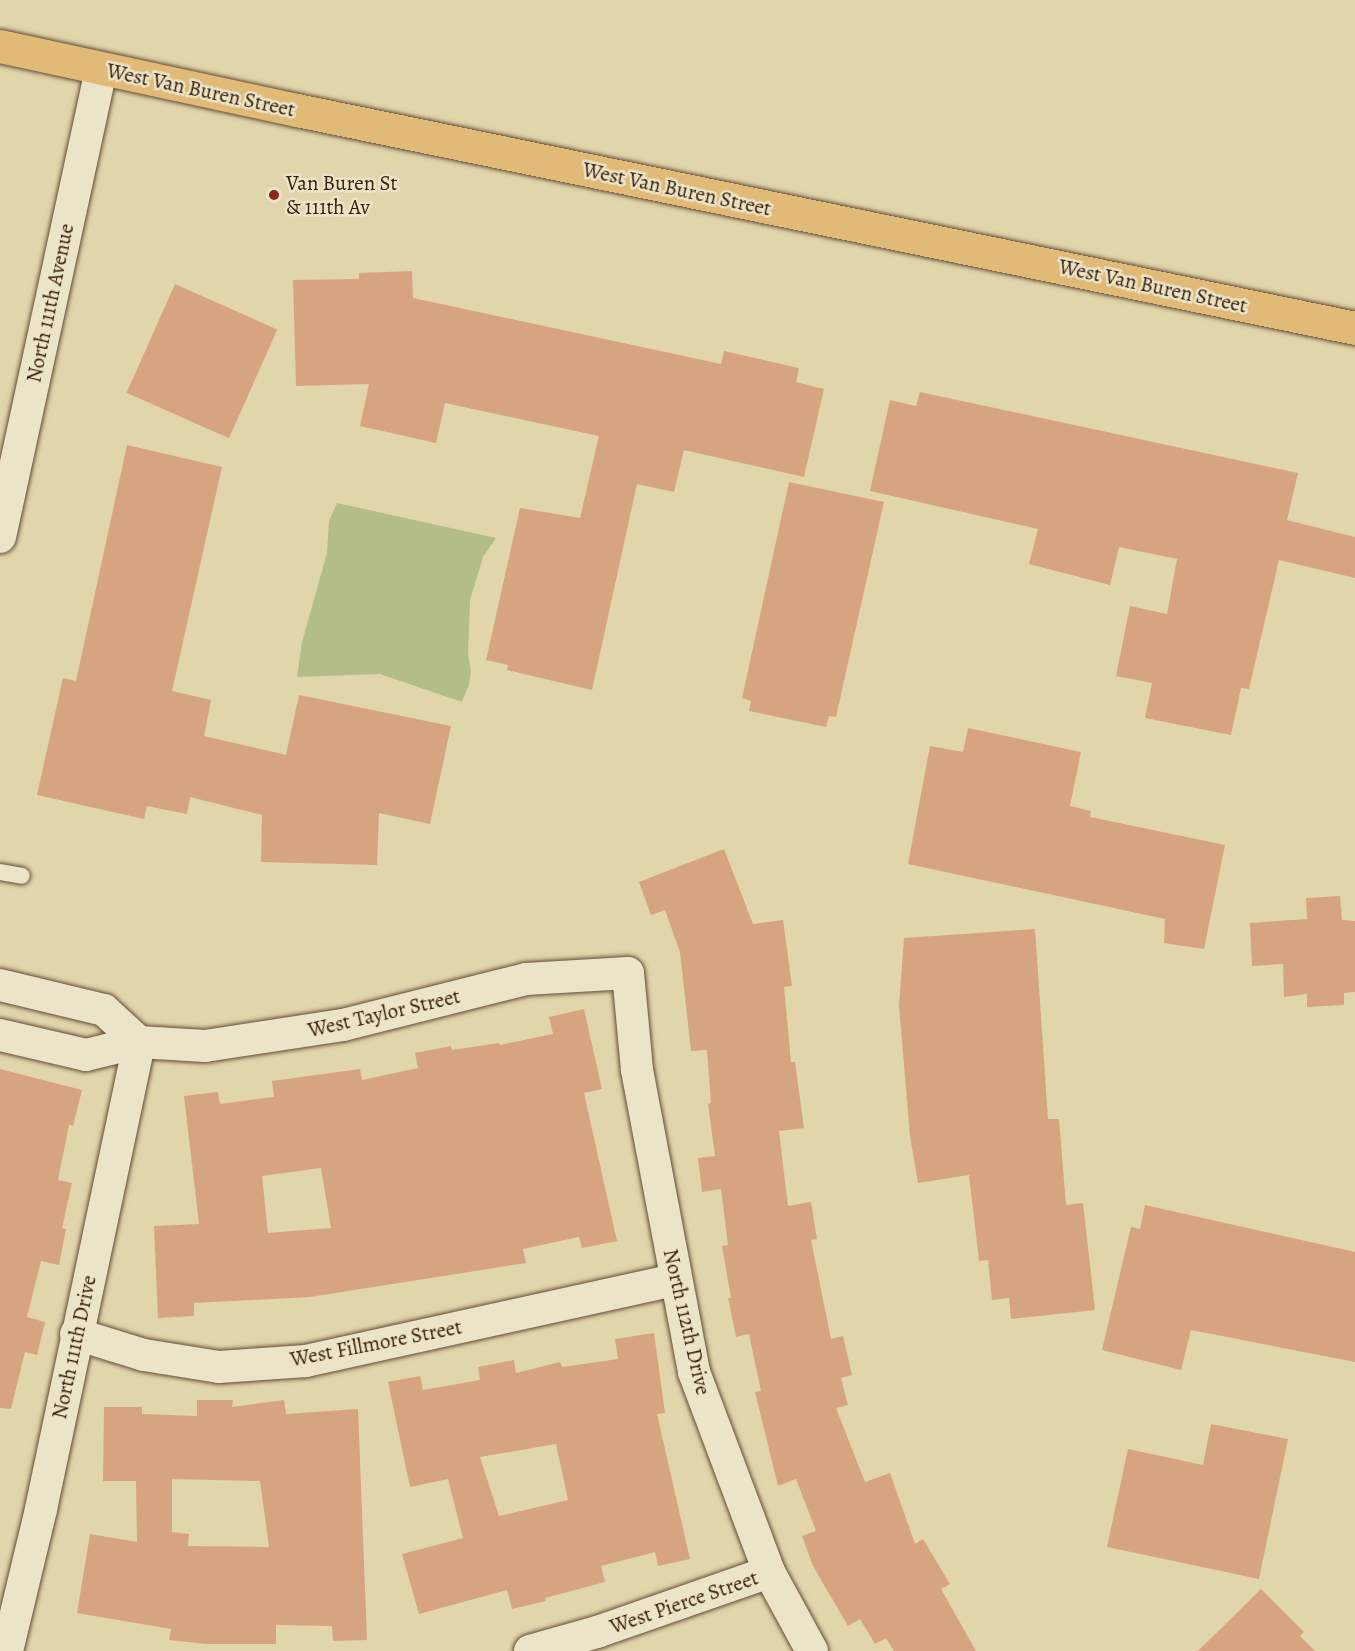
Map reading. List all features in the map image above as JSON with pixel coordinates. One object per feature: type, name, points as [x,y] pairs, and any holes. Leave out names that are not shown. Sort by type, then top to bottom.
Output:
[{"type":"main road","name":"West Van Buren Street","points":[[0,46],[101,69],[1355,328]]},
{"type":"street","name":"North 111th Avenue","points":[[0,537],[101,69]]},
{"type":"street","name":"West Taylor Street","points":[[0,1035],[86,1054],[139,1042],[205,1046],[343,1026],[526,979],[628,973]]},
{"type":"street","name":"North 112th Drive","points":[[628,973],[637,1070],[694,1372],[769,1572],[812,1651]]},
{"type":"street","points":[[0,985],[104,1010],[139,1042]]},
{"type":"street","name":"North 111th Drive","points":[[8,1651],[41,1509],[139,1042]]},
{"type":"street","name":"West Fillmore Street","points":[[76,1334],[144,1355],[219,1367],[306,1361],[675,1280]]},
{"type":"street","name":"West Pierce Street","points":[[530,1651],[597,1632],[769,1572]]},
{"type":"lane","points":[[0,872],[22,876]]},
{"type":"green space","points":[[337,503],[496,538],[483,557],[470,600],[468,653],[471,672],[469,685],[462,702],[380,674],[297,677],[302,642],[327,553],[329,521]]},
{"type":"building","points":[[412,271],[413,298],[721,364],[724,351],[799,368],[796,382],[824,389],[804,477],[684,450],[674,492],[637,484],[592,690],[507,670],[508,665],[486,660],[520,508],[580,518],[599,436],[445,403],[436,443],[360,426],[369,384],[296,386],[293,280],[359,279],[359,273]]},
{"type":"building","points":[[175,284],[277,330],[229,438],[127,393]]},
{"type":"building","points":[[920,392],[1298,473],[1287,520],[1355,537],[1355,578],[1279,560],[1249,689],[1241,688],[1231,735],[1145,718],[1152,683],[1116,676],[1130,606],[1167,614],[1177,559],[1119,547],[1110,585],[1029,564],[1038,529],[870,491],[890,400],[916,406]]},
{"type":"building","points":[[127,445],[222,467],[172,691],[211,700],[204,736],[286,755],[299,695],[451,726],[430,824],[379,813],[377,865],[261,862],[262,815],[190,797],[187,814],[147,806],[144,819],[37,795],[63,678],[76,681]]},
{"type":"building","points":[[789,482],[884,502],[836,717],[829,716],[826,727],[749,711],[751,701],[742,698]]},
{"type":"building","points":[[968,728],[1081,752],[1070,806],[1091,811],[1090,817],[1225,845],[1204,949],[1164,943],[1165,919],[908,864],[930,746],[963,752]]},
{"type":"building","points":[[724,849],[753,924],[783,920],[792,986],[784,987],[791,1062],[795,1062],[804,1128],[779,1131],[788,1206],[811,1202],[817,1239],[811,1240],[831,1339],[843,1336],[852,1375],[841,1378],[848,1405],[836,1408],[865,1482],[890,1473],[915,1544],[923,1539],[950,1584],[941,1589],[976,1651],[894,1651],[886,1638],[875,1644],[860,1619],[848,1626],[813,1566],[802,1536],[816,1531],[796,1479],[778,1486],[755,1392],[761,1391],[749,1334],[736,1337],[728,1298],[731,1298],[722,1246],[728,1245],[721,1189],[702,1192],[698,1158],[715,1156],[708,1104],[711,1103],[707,1050],[691,1051],[680,952],[665,910],[651,915],[639,882]]},
{"type":"building","points":[[1340,896],[1342,920],[1355,921],[1355,992],[1344,993],[1344,1005],[1307,1007],[1307,994],[1284,997],[1283,964],[1252,966],[1250,923],[1307,919],[1306,898]]},
{"type":"building","points":[[1035,929],[1048,1119],[1059,1119],[1066,1205],[1083,1203],[1095,1310],[1011,1319],[1009,1298],[992,1300],[988,1260],[979,1261],[969,1175],[918,1183],[910,1136],[899,1006],[904,938]]},
{"type":"building","points":[[584,1009],[602,1089],[584,1093],[617,1241],[582,1248],[579,1237],[523,1249],[526,1263],[310,1297],[194,1303],[194,1316],[158,1318],[154,1226],[199,1224],[184,1096],[218,1092],[220,1104],[274,1097],[272,1081],[360,1069],[362,1080],[418,1068],[415,1053],[451,1046],[452,1050],[499,1043],[500,1045],[553,1034],[549,1017]],"holes":[[[321,1168],[331,1228],[268,1233],[262,1176]]]},
{"type":"building","points":[[0,1069],[82,1090],[73,1126],[69,1125],[58,1180],[72,1183],[62,1228],[66,1229],[59,1265],[41,1261],[27,1317],[45,1322],[37,1355],[25,1352],[11,1409],[0,1408]]},
{"type":"building","points":[[1145,1205],[1355,1252],[1355,1362],[1191,1330],[1181,1370],[1102,1350],[1131,1227],[1140,1229]]},
{"type":"building","points":[[654,1333],[665,1413],[657,1414],[690,1559],[658,1566],[655,1552],[601,1566],[605,1582],[545,1598],[546,1601],[512,1609],[507,1590],[419,1614],[402,1554],[463,1538],[448,1479],[410,1487],[388,1382],[420,1376],[423,1390],[480,1380],[478,1367],[514,1360],[516,1373],[560,1362],[562,1367],[618,1359],[615,1339]],"holes":[[[556,1444],[568,1500],[499,1516],[480,1457]]]},
{"type":"building","points":[[197,1400],[233,1400],[232,1407],[284,1400],[286,1414],[358,1409],[367,1640],[333,1641],[332,1626],[276,1625],[276,1644],[205,1644],[169,1640],[171,1629],[77,1613],[90,1534],[137,1542],[136,1481],[103,1481],[104,1407],[142,1407],[142,1414],[197,1416]],"holes":[[[172,1479],[260,1481],[269,1547],[188,1546],[189,1534],[172,1532]]]},
{"type":"building","points":[[1211,1424],[1288,1439],[1259,1579],[1107,1547],[1128,1449],[1203,1465]]},
{"type":"building","points":[[1261,1589],[1304,1632],[1300,1636],[1315,1651],[1198,1651]]},
{"type":"place","name":"Van Buren St & 111th Av","points":[[274,195]]}]
